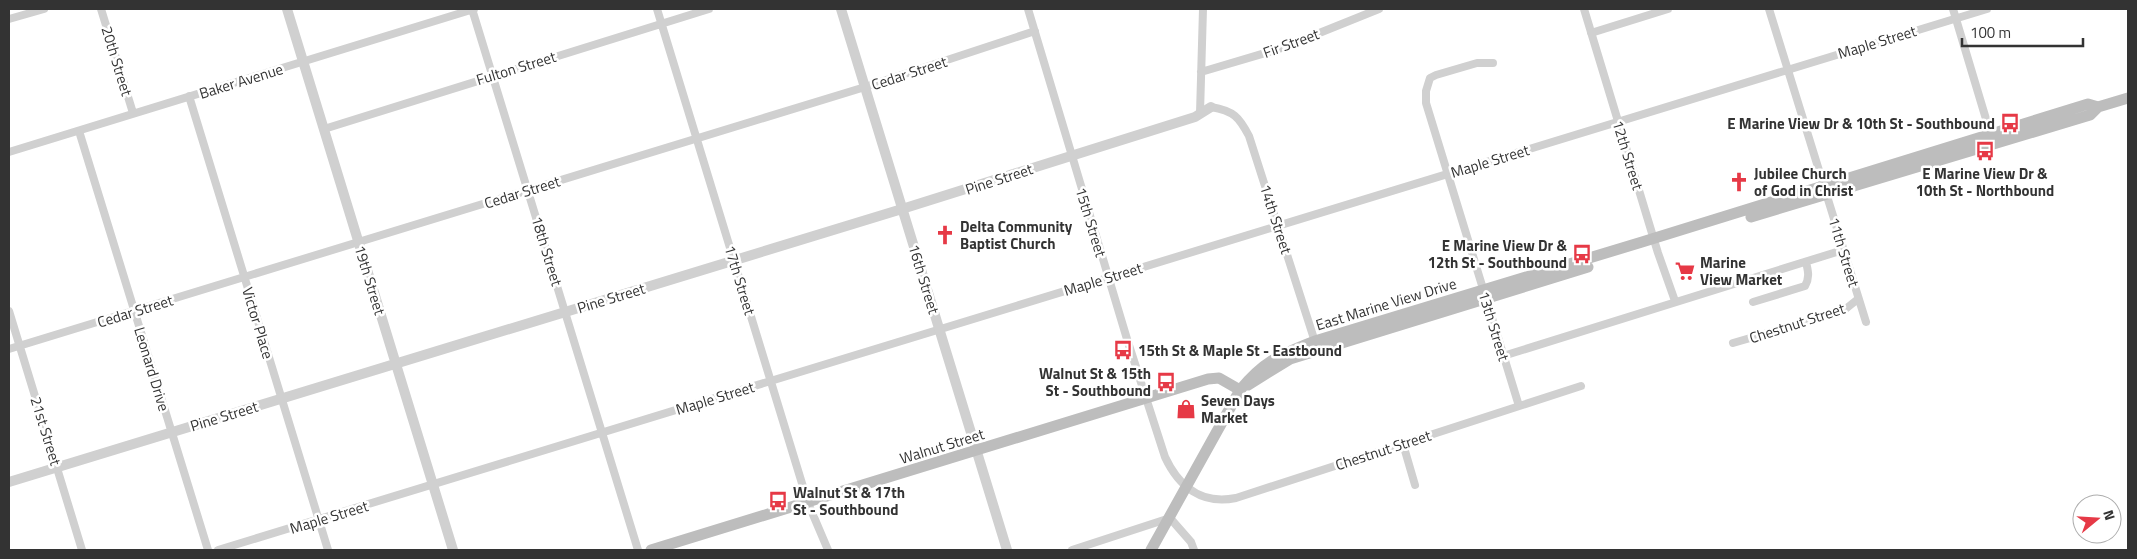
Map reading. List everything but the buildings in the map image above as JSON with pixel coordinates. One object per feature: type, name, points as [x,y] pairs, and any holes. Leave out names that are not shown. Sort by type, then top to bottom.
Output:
[{"type":"main road","name":"East Marine View Drive","points":[[1152,550],[1185,486],[1240,390],[1256,371],[1270,361],[1825,190],[1992,140],[2090,115],[2098,107],[2128,98]]},
{"type":"main road","name":"Walnut Street","points":[[651,550],[1208,379],[1220,378],[1240,390]]},
{"type":"street","points":[[9,20],[44,9]]},
{"type":"street","name":"20th Street","points":[[101,9],[132,113]]},
{"type":"street","name":"19th Street","points":[[287,9],[453,550]]},
{"type":"street","name":"Baker Avenue","points":[[9,152],[473,9]]},
{"type":"street","name":"18th Street","points":[[473,9],[638,550]]},
{"type":"street","name":"17th Street","points":[[657,9],[808,503],[828,550]]},
{"type":"street","name":"Fulton Street","points":[[324,129],[709,9]]},
{"type":"street","name":"16th Street","points":[[841,9],[1007,550]]},
{"type":"street","name":"15th Street","points":[[1028,9],[1108,278],[1165,457],[1172,472],[1185,486]]},
{"type":"street","points":[[1200,113],[1203,9]]},
{"type":"street","name":"Fir Street","points":[[1201,72],[1282,48],[1379,9]]},
{"type":"street","name":"12th Street","points":[[1584,9],[1654,243],[1675,301]]},
{"type":"street","points":[[1591,33],[1668,9]]},
{"type":"street","name":"11th Street","points":[[1769,9],[1866,322]]},
{"type":"street","points":[[1953,9],[1992,140]]},
{"type":"street","name":"Maple Street","points":[[218,550],[319,521],[771,380],[1987,9]]},
{"type":"street","name":"Cedar Street","points":[[9,349],[865,87],[1034,31]]},
{"type":"street","name":"13th Street","points":[[1493,63],[1477,63],[1430,78],[1426,91],[1426,103],[1519,406]]},
{"type":"street","name":"Victor Place","points":[[189,96],[328,550]]},
{"type":"street","name":"Pine Street","points":[[9,482],[902,209],[1195,117],[1211,107]]},
{"type":"street","name":"14th Street","points":[[1211,107],[1230,112],[1241,121],[1249,136],[1279,225],[1316,346]]},
{"type":"street","name":"Leonard Drive","points":[[79,131],[208,550]]},
{"type":"street","points":[[1503,356],[1843,250]]},
{"type":"street","points":[[1753,302],[1805,286],[1809,274],[1806,262]]},
{"type":"street","name":"Chestnut Street","points":[[1733,343],[1838,312],[1858,299]]},
{"type":"street","name":"21st Street","points":[[9,311],[82,550]]},
{"type":"street","name":"Chestnut Street","points":[[1185,486],[1202,496],[1214,500],[1226,500],[1581,386]]},
{"type":"street","points":[[1403,444],[1415,484]]},
{"type":"street","points":[[1072,550],[1170,518],[1191,542],[1194,550]]},
{"type":"place","name":"E Marine View Dr & 10th St - Southbound","points":[[2010,123]]},
{"type":"place","name":"E Marine View Dr & 10th St - Northbound","points":[[1985,151]]},
{"type":"place","name":"Jubilee Church of God in Christ","points":[[1739,182]]},
{"type":"place","name":"Delta Community Baptist Church","points":[[945,235]]},
{"type":"place","name":"E Marine View Dr & 12th St - Southbound","points":[[1582,254]]},
{"type":"place","name":"Marine View Market","points":[[1685,271]]},
{"type":"place","name":"15th St & Maple St - Eastbound","points":[[1123,350]]},
{"type":"place","name":"Walnut St & 15th St - Southbound","points":[[1166,382]]},
{"type":"place","name":"Seven Days Market","points":[[1186,409]]},
{"type":"place","name":"Walnut St & 17th St - Southbound","points":[[778,501]]}]
